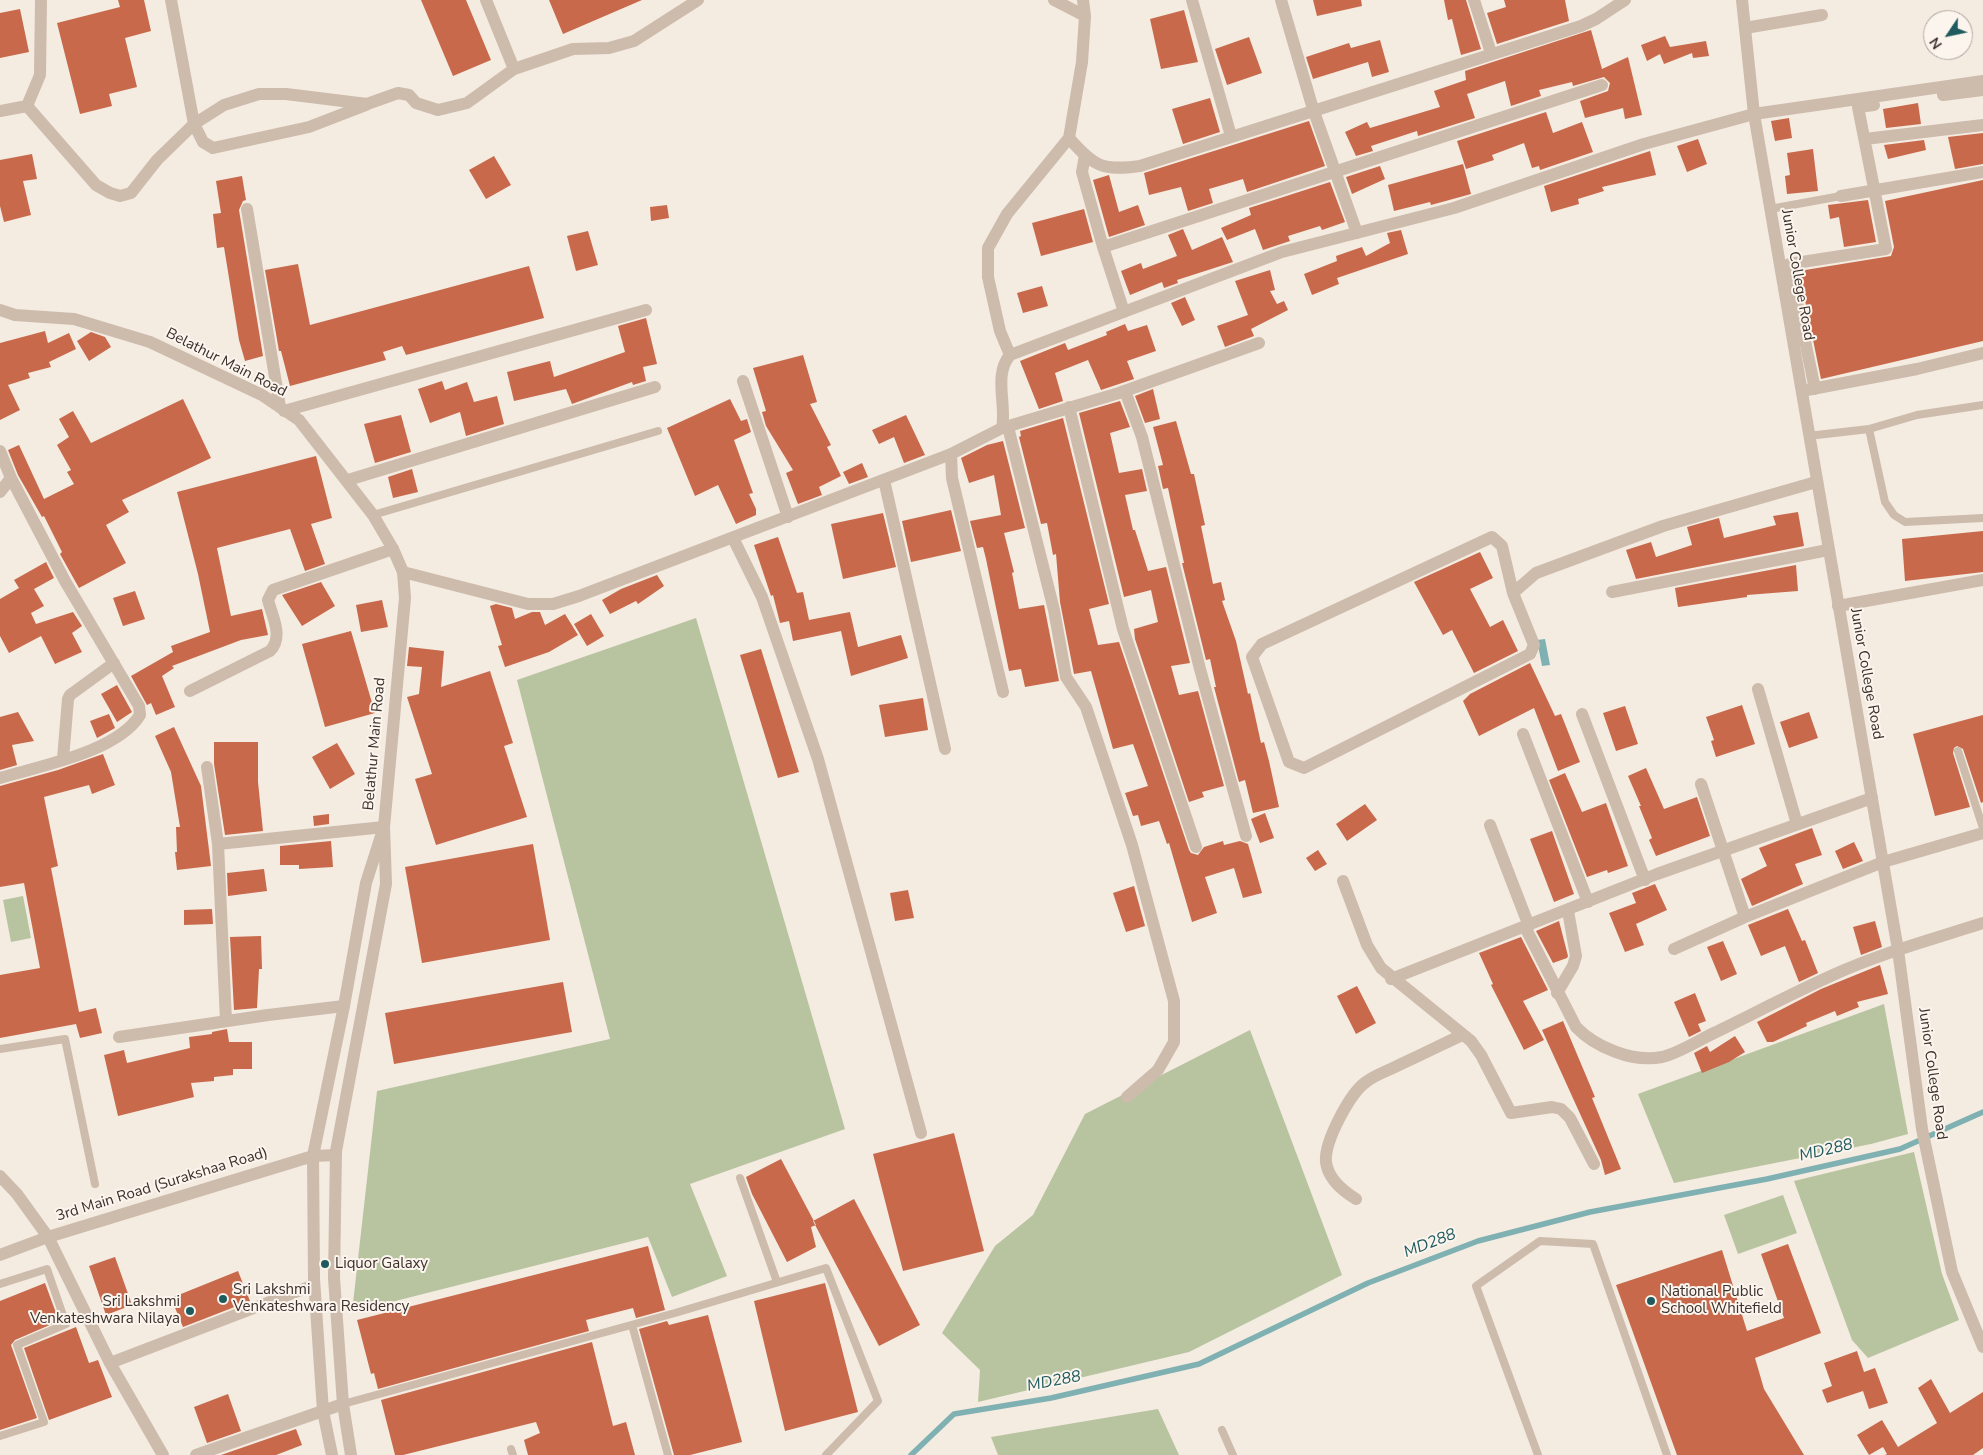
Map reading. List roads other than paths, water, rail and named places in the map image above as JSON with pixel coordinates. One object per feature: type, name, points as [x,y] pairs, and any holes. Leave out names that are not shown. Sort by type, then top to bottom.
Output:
[{"type":"street","points":[[27,106],[40,75],[42,0]]},
{"type":"street","points":[[171,0],[194,124],[203,142],[213,148],[309,127],[398,93],[409,96],[416,103],[438,110],[467,103],[514,69],[572,49],[609,48],[634,41],[698,0]]},
{"type":"street","points":[[486,0],[514,69]]},
{"type":"street","points":[[1054,0],[1085,16]]},
{"type":"street","points":[[1010,355],[1000,331],[988,277],[988,248],[1008,214],[1069,138],[1082,62],[1085,16],[1083,0]]},
{"type":"street","points":[[1192,0],[1231,136]]},
{"type":"street","points":[[1281,0],[1313,109],[1357,233]]},
{"type":"street","points":[[1474,0],[1491,53]]},
{"type":"street","points":[[1069,138],[1085,155],[1097,164],[1114,169],[1140,166],[1313,109],[1410,81],[1491,53],[1581,26],[1608,5],[1625,0]]},
{"type":"street","name":"Junior College Road","points":[[1742,0],[1754,114],[1800,391],[1898,950],[1922,1129],[1952,1272],[1983,1348]]},
{"type":"street","points":[[1745,28],[1822,15]]},
{"type":"street","points":[[1127,1097],[1158,1070],[1174,1042],[1174,1001],[1132,845],[1086,707],[1066,677],[1054,610],[1005,428],[1002,374],[1004,362],[1010,355],[1282,252],[1454,208],[1644,144],[1754,114],[1983,81]]},
{"type":"street","points":[[1103,247],[1602,85]]},
{"type":"street","points":[[1815,389],[1789,264],[1886,249],[1858,107],[1983,90]]},
{"type":"street","points":[[27,106],[96,185],[120,196],[131,193],[157,160],[194,124],[224,105],[259,94],[286,94],[367,104]]},
{"type":"street","points":[[0,111],[27,106]]},
{"type":"street","points":[[1865,140],[1983,125]]},
{"type":"street","points":[[1085,155],[1082,172],[1124,312]]},
{"type":"street","points":[[1841,196],[1983,172]]},
{"type":"street","points":[[247,209],[282,409],[646,310]]},
{"type":"street","name":"Belathur Main Road","points":[[0,310],[15,316],[74,319],[150,342],[262,396],[299,420],[374,515],[393,549],[402,572],[405,598],[384,827],[386,884],[336,1155],[334,1278],[343,1404],[351,1455]]},
{"type":"street","points":[[1792,342],[1806,341]]},
{"type":"street","points":[[402,572],[528,604],[553,604],[734,538],[951,454],[1005,428],[1125,391],[1259,343]]},
{"type":"street","points":[[1800,391],[1917,369],[1983,353]]},
{"type":"street","points":[[744,381],[788,517]]},
{"type":"street","points":[[348,480],[655,387]]},
{"type":"street","points":[[1125,391],[1142,437],[1200,669],[1246,836]]},
{"type":"street","points":[[1069,407],[1123,629],[1196,847]]},
{"type":"street","points":[[0,451],[11,478],[65,581],[139,706],[140,715],[126,731],[98,746],[0,778]]},
{"type":"street","points":[[951,454],[952,478],[1003,692]]},
{"type":"street","points":[[0,492],[11,478]]},
{"type":"street","points":[[884,480],[945,749]]},
{"type":"street","points":[[1513,593],[1536,573],[1645,533],[1816,482]]},
{"type":"street","points":[[1492,537],[1502,546],[1513,593],[1534,645],[1530,654],[1304,768],[1289,762],[1252,657],[1262,644],[1492,537]]},
{"type":"street","points":[[734,538],[762,597],[818,759],[921,1133]]},
{"type":"street","points":[[190,691],[270,651],[275,646],[278,638],[268,600],[272,590],[393,549]]},
{"type":"street","points":[[1612,592],[1828,550]]},
{"type":"street","points":[[1838,606],[1983,580]]},
{"type":"street","points":[[63,759],[68,699],[70,695],[114,663]]},
{"type":"street","points":[[1758,689],[1797,824]]},
{"type":"street","points":[[1582,714],[1645,880]]},
{"type":"street","points":[[1523,734],[1588,902]]},
{"type":"street","points":[[208,766],[218,844],[226,1021]]},
{"type":"street","points":[[1701,784],[1744,917]]},
{"type":"street","points":[[1391,979],[1722,851],[1872,798]]},
{"type":"street","points":[[1490,825],[1527,926],[1557,993],[1576,1027],[1588,1039],[1603,1048],[1642,1057],[1662,1057],[1834,974],[1898,950],[1983,923]]},
{"type":"street","points":[[218,844],[384,827]]},
{"type":"street","name":"Belathur Main Road","points":[[332,1455],[324,1411],[314,1285],[312,1156],[344,1006],[366,882],[384,827]]},
{"type":"street","points":[[1674,949],[1744,917],[1883,862],[1983,833]]},
{"type":"street","points":[[1343,881],[1367,945],[1381,968],[1391,979],[1471,1042],[1481,1055],[1511,1112],[1552,1107],[1562,1109],[1570,1118],[1594,1164]]},
{"type":"street","points":[[1557,993],[1573,966],[1576,956],[1568,911]]},
{"type":"street","points":[[119,1037],[344,1006]]},
{"type":"street","points":[[1356,1199],[1341,1190],[1332,1177],[1326,1162],[1328,1148],[1341,1115],[1354,1094],[1367,1081],[1462,1035]]},
{"type":"street","name":"3rd Main Road (Surakshaa Road)","points":[[0,1256],[48,1238],[312,1156],[336,1155]]},
{"type":"street","points":[[0,1176],[17,1194],[48,1238],[110,1362],[163,1455]]},
{"type":"street","points":[[110,1362],[314,1285]]},
{"type":"street","points":[[196,1455],[343,1404]]},
{"type":"lane","points":[[1770,209],[1841,196]]},
{"type":"lane","points":[[1808,436],[1869,429],[1917,415],[1983,405]]},
{"type":"lane","points":[[1869,429],[1885,502],[1894,515],[1905,522],[1983,518]]},
{"type":"lane","points":[[374,515],[658,431]]},
{"type":"lane","points":[[1958,751],[1983,828]]},
{"type":"lane","points":[[0,1049],[65,1039],[95,1184]]},
{"type":"lane","points":[[740,1178],[777,1282]]},
{"type":"lane","points":[[1538,1455],[1476,1286],[1540,1241],[1592,1244],[1667,1455]]},
{"type":"lane","points":[[343,1404],[632,1325],[826,1268],[878,1401],[826,1455]]},
{"type":"lane","points":[[0,1284],[47,1269],[66,1324],[17,1345],[44,1422],[0,1436]]},
{"type":"lane","points":[[632,1325],[668,1455]]},
{"type":"lane","points":[[1222,1430],[1233,1455]]},
{"type":"water","points":[[1545,639],[1550,665],[1542,666],[1537,640]]},
{"type":"waterway","name":"MD288","points":[[911,1455],[954,1414],[1051,1398],[1199,1364],[1368,1283],[1478,1241],[1590,1212],[1767,1179],[1900,1149],[1983,1112]]},
{"type":"place","name":"Liquor Galaxy","points":[[325,1264]]},
{"type":"place","name":"Sri Lakshmi Venkateshwara Residency","points":[[223,1299]]},
{"type":"place","name":"National Public School Whitefield","points":[[1651,1301]]},
{"type":"place","name":"Sri Lakshmi Venkateshwara Nilaya","points":[[190,1311]]}]
